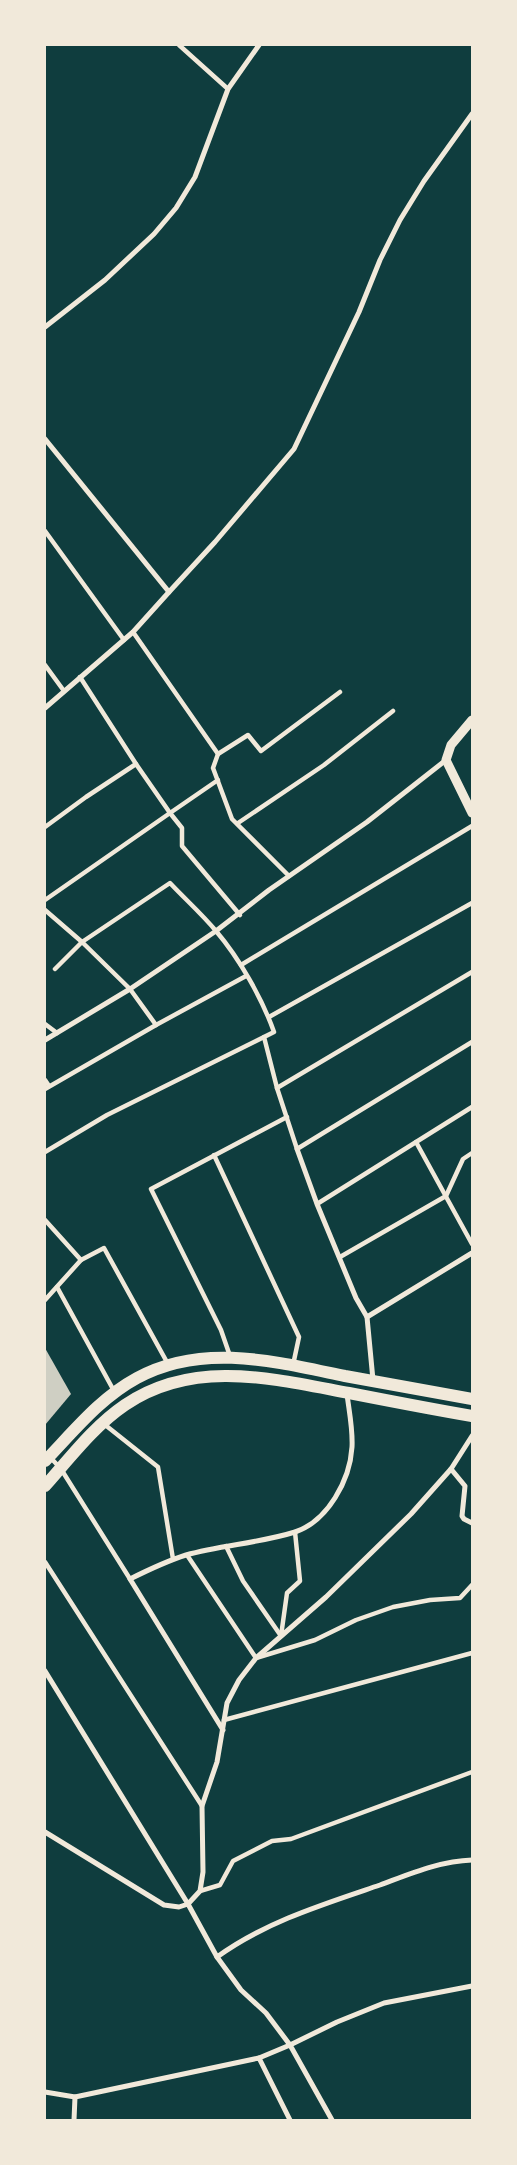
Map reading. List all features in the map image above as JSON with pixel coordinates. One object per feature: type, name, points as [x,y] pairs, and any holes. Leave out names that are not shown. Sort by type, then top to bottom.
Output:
[{"type":"main road","points":[[46,1457],[89,1414],[115,1392],[139,1377],[184,1362],[230,1358],[262,1360],[472,1399]]},
{"type":"main road","points":[[45,1486],[103,1423],[124,1405],[148,1392],[188,1378],[220,1375],[255,1376],[292,1381],[472,1416]]},
{"type":"street","points":[[179,45],[228,89]]},
{"type":"street","points":[[45,327],[105,280],[154,234],[176,208],[195,177],[228,89],[259,45]]},
{"type":"street","points":[[45,708],[133,632],[215,542],[294,449],[352,329],[380,260],[400,220],[424,181],[472,114]]},
{"type":"street","points":[[45,439],[169,592]]},
{"type":"street","points":[[45,531],[124,640]]},
{"type":"street","points":[[133,632],[218,754]]},
{"type":"street","points":[[45,665],[64,691]]},
{"type":"street","points":[[80,677],[136,764],[182,828],[182,846],[240,915]]},
{"type":"street","points":[[289,876],[232,818],[214,768],[218,754],[248,735],[261,751],[340,692]]},
{"type":"street","points":[[238,823],[324,765],[393,711]]},
{"type":"street","points":[[45,1040],[130,989],[240,915],[289,876],[367,822],[446,760],[451,745],[472,720]]},
{"type":"street","points":[[446,760],[472,813]]},
{"type":"street","points":[[45,827],[136,764]]},
{"type":"street","points":[[45,900],[218,780]]},
{"type":"street","points":[[241,965],[472,826]]},
{"type":"street","points":[[45,1152],[107,1115],[274,1032],[269,1017],[241,965],[216,931],[170,883],[82,942],[55,969]]},
{"type":"street","points":[[269,1017],[472,903]]},
{"type":"street","points":[[45,910],[82,942],[130,989],[156,1024]]},
{"type":"street","points":[[277,1088],[472,972]]},
{"type":"street","points":[[45,1080],[47,1087],[156,1024],[246,976]]},
{"type":"street","points":[[45,1024],[57,1033]]},
{"type":"street","points":[[264,1037],[277,1088],[316,1204],[356,1298],[367,1317],[373,1381]]},
{"type":"street","points":[[297,1149],[472,1042]]},
{"type":"street","points":[[316,1204],[472,1107]]},
{"type":"street","points":[[230,1358],[221,1330],[151,1189],[287,1117]]},
{"type":"street","points":[[416,1142],[472,1244]]},
{"type":"street","points":[[340,1257],[446,1196],[463,1159],[472,1153]]},
{"type":"street","points":[[214,1156],[299,1338],[293,1365]]},
{"type":"street","points":[[45,1220],[81,1260]]},
{"type":"street","points":[[45,1300],[81,1260],[104,1248],[169,1366]]},
{"type":"street","points":[[367,1317],[472,1253]]},
{"type":"street","points":[[57,1287],[115,1392]]},
{"type":"street","points":[[130,1579],[187,1555],[295,1532],[324,1513],[337,1494],[347,1473],[350,1461],[352,1437],[347,1393]]},
{"type":"street","points":[[103,1423],[158,1467],[173,1560]]},
{"type":"street","points":[[200,1891],[203,1872],[202,1806],[217,1762],[229,1695],[256,1658],[369,1556],[451,1469],[472,1436]]},
{"type":"street","points":[[46,1457],[61,1469],[223,1730]]},
{"type":"street","points":[[451,1469],[465,1486],[462,1516],[472,1523]]},
{"type":"street","points":[[281,1636],[287,1594],[300,1581],[295,1532]]},
{"type":"street","points":[[226,1546],[243,1581],[281,1636]]},
{"type":"street","points":[[187,1555],[256,1658]]},
{"type":"street","points":[[45,1562],[202,1806]]},
{"type":"street","points":[[256,1658],[315,1640],[356,1620],[394,1607],[430,1600],[460,1598],[472,1585]]},
{"type":"street","points":[[224,1720],[472,1653]]},
{"type":"street","points":[[45,1671],[188,1904],[217,1957],[241,1990],[266,2013],[290,2044],[332,2120]]},
{"type":"street","points":[[45,1832],[164,1905],[179,1907],[188,1904],[200,1891],[220,1885],[233,1861],[272,1841],[291,1839],[472,1772]]},
{"type":"street","points":[[217,1957],[235,1944],[280,1921],[422,1870],[451,1862],[472,1860]]},
{"type":"street","points":[[45,2092],[75,2097],[259,2058],[337,2022],[384,2003],[472,1986]]},
{"type":"street","points":[[259,2058],[290,2120]]},
{"type":"street","points":[[74,2120],[75,2097]]},
{"type":"building","points":[[45,1348],[71,1394],[45,1425]]}]
